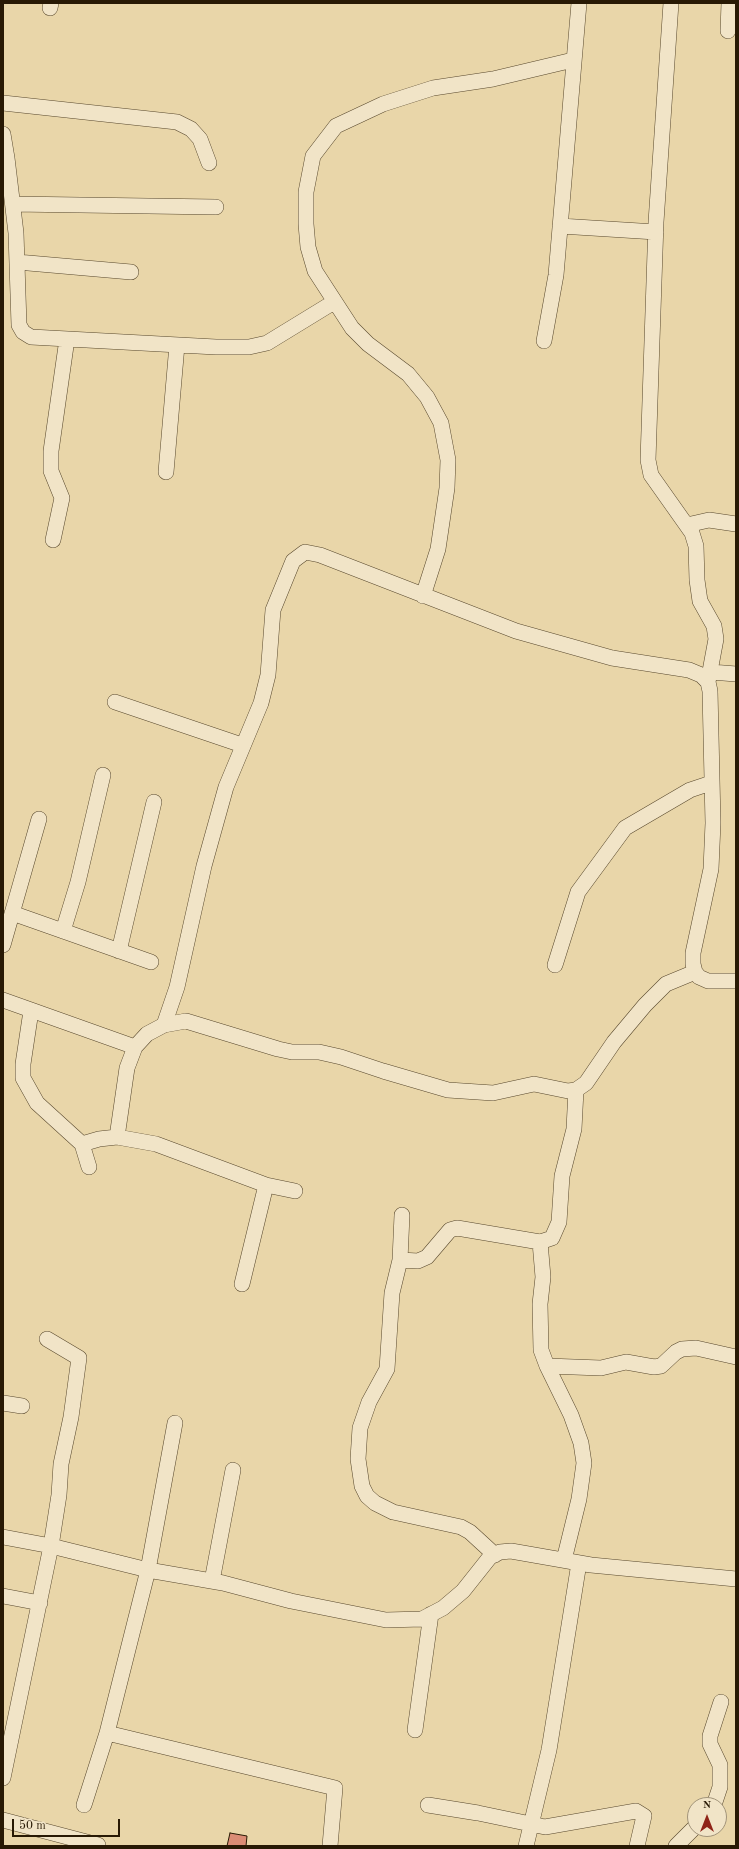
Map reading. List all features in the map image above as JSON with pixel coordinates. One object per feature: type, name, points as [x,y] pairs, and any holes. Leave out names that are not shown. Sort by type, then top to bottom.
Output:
[{"type":"street","points":[[544,341],[556,275],[579,3]]},
{"type":"street","points":[[671,3],[656,232],[648,460],[651,476],[692,533],[696,546],[697,580],[700,601],[714,626],[716,639],[709,677],[712,823],[711,869],[693,953],[695,972],[699,977],[708,981],[736,981]]},
{"type":"street","points":[[728,31],[729,3]]},
{"type":"street","points":[[423,596],[438,549],[447,488],[448,460],[441,423],[427,397],[408,374],[368,344],[352,328],[315,271],[308,247],[306,224],[306,192],[313,156],[336,126],[383,104],[433,88],[493,79],[573,60]]},
{"type":"street","points":[[3,103],[177,122],[191,129],[200,139],[208,163]]},
{"type":"street","points":[[3,134],[5,157],[13,204],[10,233],[17,262],[19,324],[23,332],[31,337],[177,345],[249,347],[267,343],[334,302]]},
{"type":"street","points":[[13,204],[216,207]]},
{"type":"street","points":[[560,226],[656,232]]},
{"type":"street","points":[[17,262],[131,272]]},
{"type":"street","points":[[52,540],[62,498],[51,471],[51,451],[67,339]]},
{"type":"street","points":[[166,472],[177,345]]},
{"type":"street","points":[[687,525],[709,520],[736,524]]},
{"type":"street","points":[[164,1025],[177,987],[204,866],[226,787],[263,696],[268,675],[273,610],[283,584],[298,556],[305,552],[320,555],[516,632],[612,658],[689,670],[709,677],[736,674]]},
{"type":"street","points":[[115,702],[242,745]]},
{"type":"street","points":[[63,931],[78,882],[103,775]]},
{"type":"street","points":[[555,965],[578,892],[625,828],[690,790],[711,783]]},
{"type":"street","points":[[119,951],[154,802]]},
{"type":"street","points":[[3,945],[39,819]]},
{"type":"street","points":[[12,913],[151,962]]},
{"type":"street","points":[[117,1137],[127,1068],[135,1047],[147,1034],[164,1025],[186,1021],[278,1049],[292,1052],[319,1052],[341,1057],[382,1071],[448,1090],[493,1093],[534,1084],[568,1091],[576,1090],[586,1083],[614,1042],[645,1005],[666,984],[695,972]]},
{"type":"street","points":[[3,1000],[135,1047]]},
{"type":"street","points":[[31,1011],[23,1064],[23,1078],[37,1103],[82,1144],[89,1167]]},
{"type":"street","points":[[400,1260],[418,1260],[426,1257],[450,1230],[457,1228],[540,1242],[552,1238],[559,1222],[562,1176],[574,1129],[576,1090]]},
{"type":"street","points":[[82,1144],[99,1139],[117,1137],[156,1144],[266,1184],[295,1191]]},
{"type":"street","points":[[242,1284],[266,1184]]},
{"type":"street","points":[[402,1215],[400,1260],[392,1293],[387,1369],[369,1402],[360,1428],[358,1459],[362,1486],[367,1496],[375,1503],[393,1512],[461,1527],[470,1532],[495,1555]]},
{"type":"street","points":[[540,1242],[543,1276],[540,1304],[541,1350],[547,1366],[572,1415],[581,1442],[584,1463],[579,1499],[564,1560]]},
{"type":"street","points":[[3,1778],[10,1716],[40,1603],[51,1546],[59,1495],[61,1464],[71,1417],[79,1358],[47,1339]]},
{"type":"street","points":[[547,1366],[601,1368],[626,1362],[654,1367],[661,1366],[676,1352],[682,1349],[696,1348],[736,1357]]},
{"type":"street","points":[[3,1403],[22,1406]]},
{"type":"street","points":[[84,1805],[107,1733],[148,1570],[175,1423]]},
{"type":"street","points":[[212,1581],[233,1470]]},
{"type":"street","points":[[3,1537],[51,1546],[148,1570],[212,1581],[291,1601],[386,1620],[422,1619],[443,1608],[463,1591],[484,1564],[495,1555],[511,1551],[579,1563],[736,1579]]},
{"type":"street","points":[[526,1846],[549,1750],[579,1563]]},
{"type":"street","points":[[3,1596],[40,1603]]},
{"type":"street","points":[[415,1730],[432,1614]]},
{"type":"street","points":[[717,1797],[720,1787],[720,1765],[710,1744],[710,1736],[720,1702]]},
{"type":"street","points":[[107,1733],[335,1788],[330,1846]]},
{"type":"street","points":[[428,1805],[478,1813],[545,1827],[560,1826],[636,1811],[644,1816],[637,1846]]},
{"type":"street","points":[[3,1820],[98,1845]]},
{"type":"street","points":[[676,1846],[687,1835]]},
{"type":"building","points":[[230,1833],[247,1836],[246,1846],[227,1846]]}]
